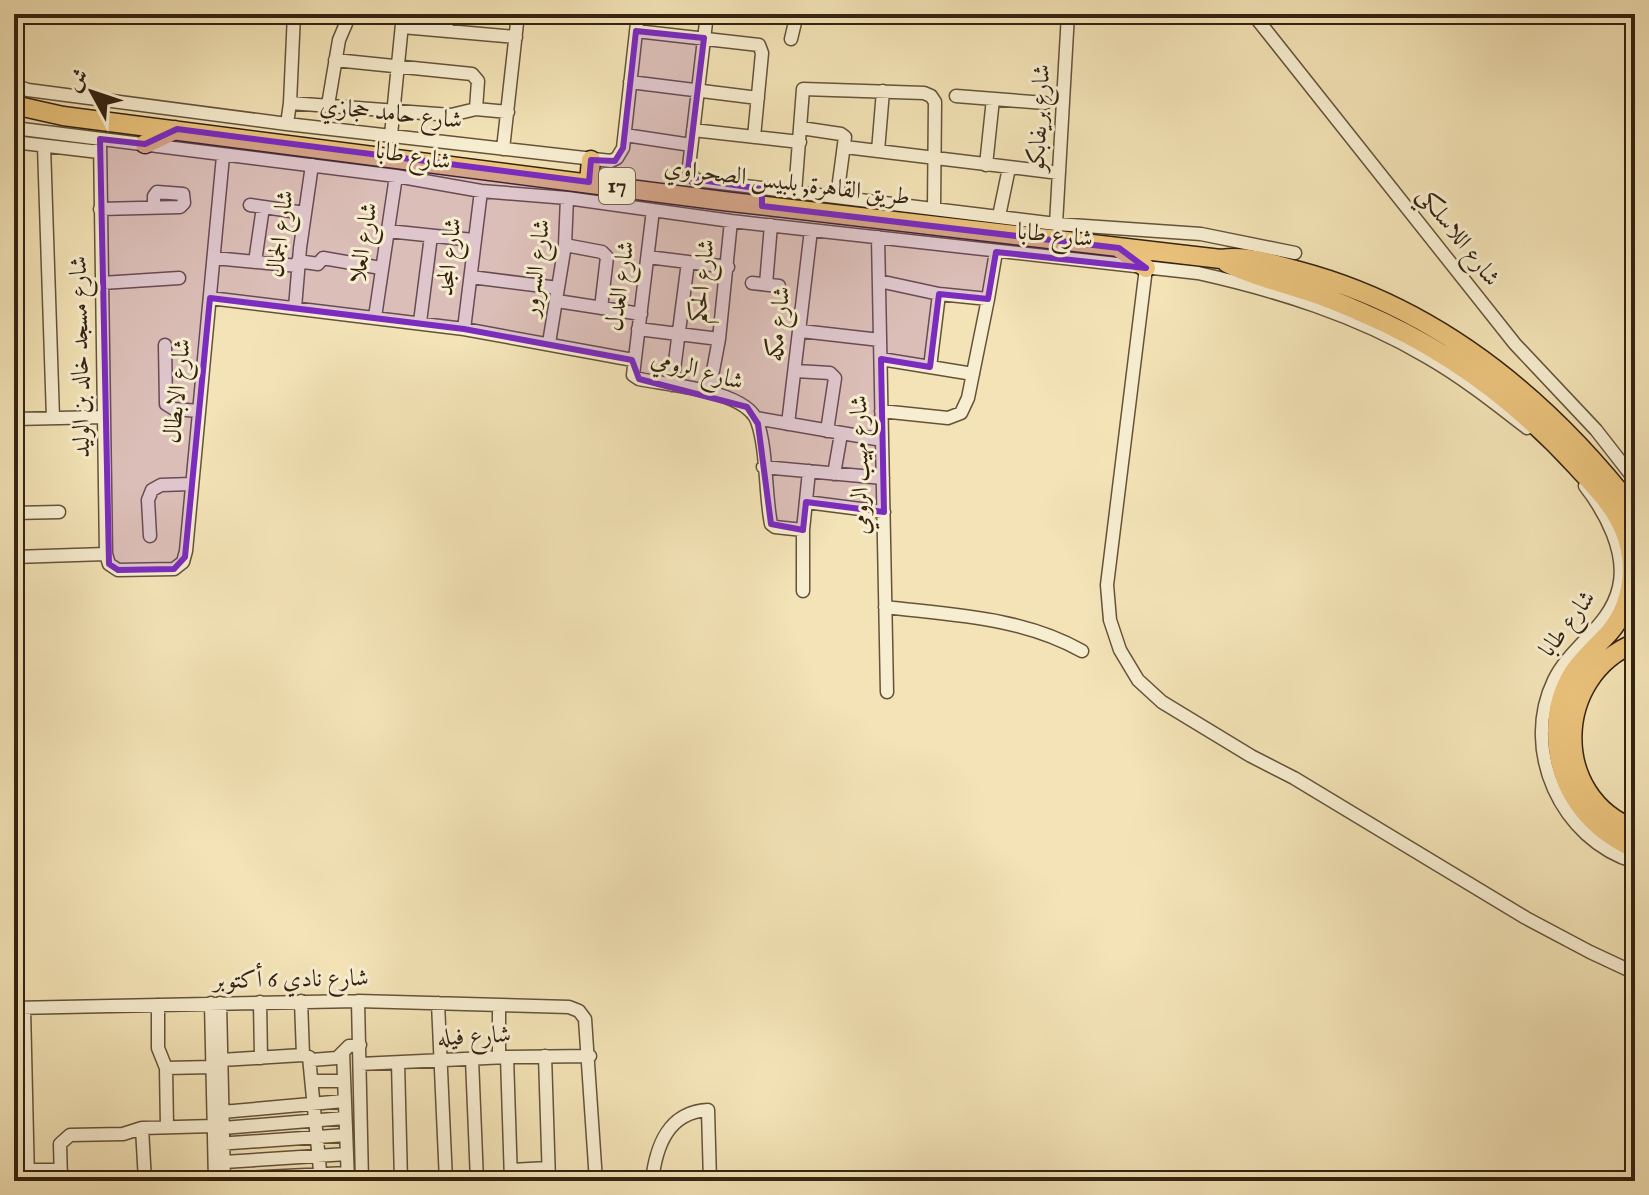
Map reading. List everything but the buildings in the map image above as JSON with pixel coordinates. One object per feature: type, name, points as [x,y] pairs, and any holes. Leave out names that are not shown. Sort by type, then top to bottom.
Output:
[{"type":"highway","name":"طريق القاهرة, بلبيس الصحراوي","points":[[14,105],[63,116],[589,182],[762,197],[1026,228],[1119,248],[1221,259]]},
{"type":"highway","points":[[145,144],[177,129]]},
{"type":"highway","points":[[589,182],[591,160]]},
{"type":"highway","points":[[1119,248],[1146,268]]},
{"type":"highway","points":[[1221,259],[1396,327],[1471,373],[1586,477],[1617,515],[1632,565],[1628,601],[1610,631],[1573,673],[1562,694],[1558,710],[1557,750],[1565,782],[1575,801],[1592,822],[1635,849]]},
{"type":"highway","points":[[1221,259],[1251,259],[1316,276],[1379,299],[1439,330],[1522,390],[1562,425],[1635,511]]},
{"type":"highway","points":[[1635,643],[1622,648],[1587,683],[1573,725],[1571,749],[1578,776],[1589,795],[1607,814],[1635,829]]},
{"type":"street","points":[[287,124],[294,14]]},
{"type":"street","points":[[328,105],[339,40],[350,14]]},
{"type":"street","points":[[446,31],[448,14]]},
{"type":"street","points":[[503,149],[518,14]]},
{"type":"street","points":[[638,14],[625,135],[691,145]]},
{"type":"street","points":[[707,14],[689,166],[696,180],[762,197],[795,193],[999,216],[1026,228],[1056,224],[1201,234],[1295,253]]},
{"type":"street","points":[[791,39],[797,14]]},
{"type":"street","name":"شارع بريفابكو","points":[[1056,224],[1068,14]]},
{"type":"street","name":"شارع اللاسلكي","points":[[1253,14],[1515,344],[1596,430],[1635,480]]},
{"type":"street","points":[[391,135],[402,20],[446,31],[516,37]]},
{"type":"street","points":[[636,31],[761,47],[754,137]]},
{"type":"street","points":[[335,60],[472,74],[478,81],[476,109]]},
{"type":"street","points":[[630,82],[758,98]]},
{"type":"street","name":"شارع حامد حجازي","points":[[14,85],[28,90],[287,124],[591,160],[611,161],[617,158],[625,135]]},
{"type":"street","points":[[795,193],[803,89],[924,93],[934,99],[934,209]]},
{"type":"street","points":[[878,151],[883,91]]},
{"type":"street","points":[[956,96],[1045,103]]},
{"type":"street","points":[[986,165],[993,99]]},
{"type":"street","points":[[290,103],[451,115],[476,109],[508,112]]},
{"type":"street","name":"شارع طابا","points":[[14,128],[99,145],[145,144],[396,176],[481,191],[567,198],[731,221],[1198,273],[1253,285],[1354,321],[1427,356],[1529,423],[1588,490],[1614,537],[1621,569],[1617,594],[1607,617],[1564,662],[1553,681],[1542,722],[1545,765],[1554,791],[1574,822],[1609,851],[1635,862]]},
{"type":"street","points":[[693,130],[754,137],[841,134],[846,139],[837,197]]},
{"type":"street","points":[[14,142],[44,146],[99,145]]},
{"type":"street","name":"شارع مسجد خالد بن الوليد","points":[[99,145],[106,554]]},
{"type":"street","points":[[44,146],[53,418]]},
{"type":"street","points":[[845,147],[1059,173]]},
{"type":"street","name":"شارع الابطال","points":[[106,554],[109,564],[118,570],[174,569],[183,562],[223,156]]},
{"type":"street","name":"شارع الجمال","points":[[295,308],[312,165]]},
{"type":"street","points":[[999,216],[1009,168]]},
{"type":"street","name":"شارع العلا","points":[[375,317],[396,176]]},
{"type":"street","name":"شارع المجد","points":[[464,329],[481,191]]},
{"type":"street","name":"شارع السرور","points":[[549,343],[565,245],[567,198]]},
{"type":"street","points":[[255,262],[256,206],[305,213]]},
{"type":"street","points":[[100,209],[154,207]]},
{"type":"street","name":"شارع العدل","points":[[633,364],[653,210]]},
{"type":"street","name":"شارع الحكم","points":[[709,392],[719,339],[731,221]]},
{"type":"street","points":[[752,283],[773,285],[771,225]]},
{"type":"street","name":"شارع مكه","points":[[788,424],[811,230]]},
{"type":"street","points":[[388,231],[473,240]]},
{"type":"street","points":[[420,322],[431,236]]},
{"type":"street","name":"شارع مهيب الرومي","points":[[878,237],[887,692]]},
{"type":"street","points":[[565,245],[602,252],[607,257],[601,308]]},
{"type":"street","points":[[881,411],[948,418],[965,407],[996,252]]},
{"type":"street","points":[[648,257],[728,267]]},
{"type":"street","points":[[214,258],[255,262],[299,258],[318,264],[323,258],[381,268]]},
{"type":"street","points":[[672,385],[688,262]]},
{"type":"street","points":[[1146,268],[1107,585],[1110,620],[1131,670],[1146,689],[1162,702],[1238,749],[1294,778],[1526,918],[1635,973]]},
{"type":"street","points":[[471,277],[558,294],[601,308],[641,314]]},
{"type":"street","points":[[102,283],[179,278]]},
{"type":"street","points":[[879,281],[939,294],[988,299]]},
{"type":"street","points":[[930,367],[939,294]]},
{"type":"street","name":"شارع الرومي","points":[[210,298],[420,322],[549,343],[633,364],[633,375],[639,379],[709,392],[742,403],[756,418],[771,524],[803,530]]},
{"type":"street","points":[[638,329],[719,339]]},
{"type":"street","points":[[801,331],[880,340]]},
{"type":"street","points":[[165,345],[166,404],[174,409],[199,411]]},
{"type":"street","points":[[881,359],[973,374]]},
{"type":"street","points":[[796,371],[830,373],[835,378],[827,431]]},
{"type":"street","points":[[14,419],[104,417]]},
{"type":"street","points":[[756,418],[882,440]]},
{"type":"street","points":[[834,474],[841,434]]},
{"type":"street","points":[[763,467],[883,478]]},
{"type":"street","points":[[803,591],[803,530],[809,471]]},
{"type":"street","points":[[150,536],[148,500],[152,490],[161,485],[191,484]]},
{"type":"street","points":[[806,502],[884,512]]},
{"type":"street","points":[[14,513],[59,512]]},
{"type":"street","points":[[14,557],[106,554]]},
{"type":"street","points":[[885,607],[1015,625],[1055,637],[1082,651]]},
{"type":"street","points":[[301,1001],[321,1178]]},
{"type":"street","name":"شارع نادي 6 أكتوبر","points":[[19,1008],[301,1001],[569,1007],[579,1011],[585,1019],[590,1056]]},
{"type":"street","points":[[358,1001],[362,1181]]},
{"type":"street","points":[[260,1002],[261,1058]]},
{"type":"street","points":[[215,1003],[221,1180]]},
{"type":"street","points":[[438,1003],[446,1181]]},
{"type":"street","points":[[158,1005],[158,1048],[166,1068],[167,1127]]},
{"type":"street","points":[[499,1005],[511,1175],[548,1174],[545,1056]]},
{"type":"street","points":[[19,1008],[28,1175]]},
{"type":"street","points":[[166,1068],[261,1058],[337,1058],[349,1046],[360,1045]]},
{"type":"street","points":[[221,1180],[348,1177],[343,1052]]},
{"type":"street","points":[[590,1056],[596,1181]]},
{"type":"street","name":"شارع فيله","points":[[360,1064],[590,1056]]},
{"type":"street","points":[[472,1059],[477,1181]]},
{"type":"street","points":[[217,1063],[222,1112],[218,1127]]},
{"type":"street","points":[[398,1063],[401,1181]]},
{"type":"street","points":[[312,1081],[344,1081]]},
{"type":"street","points":[[222,1112],[344,1101]]},
{"type":"street","points":[[652,1181],[655,1158],[666,1133],[686,1114],[708,1110],[710,1181]]},
{"type":"street","points":[[14,1163],[28,1175],[61,1176],[60,1144],[66,1137],[75,1135],[123,1134],[142,1128],[218,1127],[345,1118]]},
{"type":"street","points":[[14,1122],[15,1181]]},
{"type":"street","points":[[142,1128],[145,1181]]},
{"type":"street","points":[[219,1144],[346,1135]]},
{"type":"street","points":[[219,1144],[224,1162],[221,1180]]},
{"type":"street","points":[[224,1162],[347,1154]]},
{"type":"highlighted area","points":[[636,31],[704,38],[687,178],[762,189],[762,206],[1119,248],[1146,268],[996,252],[988,299],[939,294],[930,367],[881,359],[884,512],[806,502],[803,530],[771,524],[758,424],[747,407],[639,379],[632,360],[464,329],[210,298],[185,557],[174,569],[118,570],[109,564],[100,139],[145,144],[177,129],[589,182],[591,160],[615,161],[623,148]]}]
